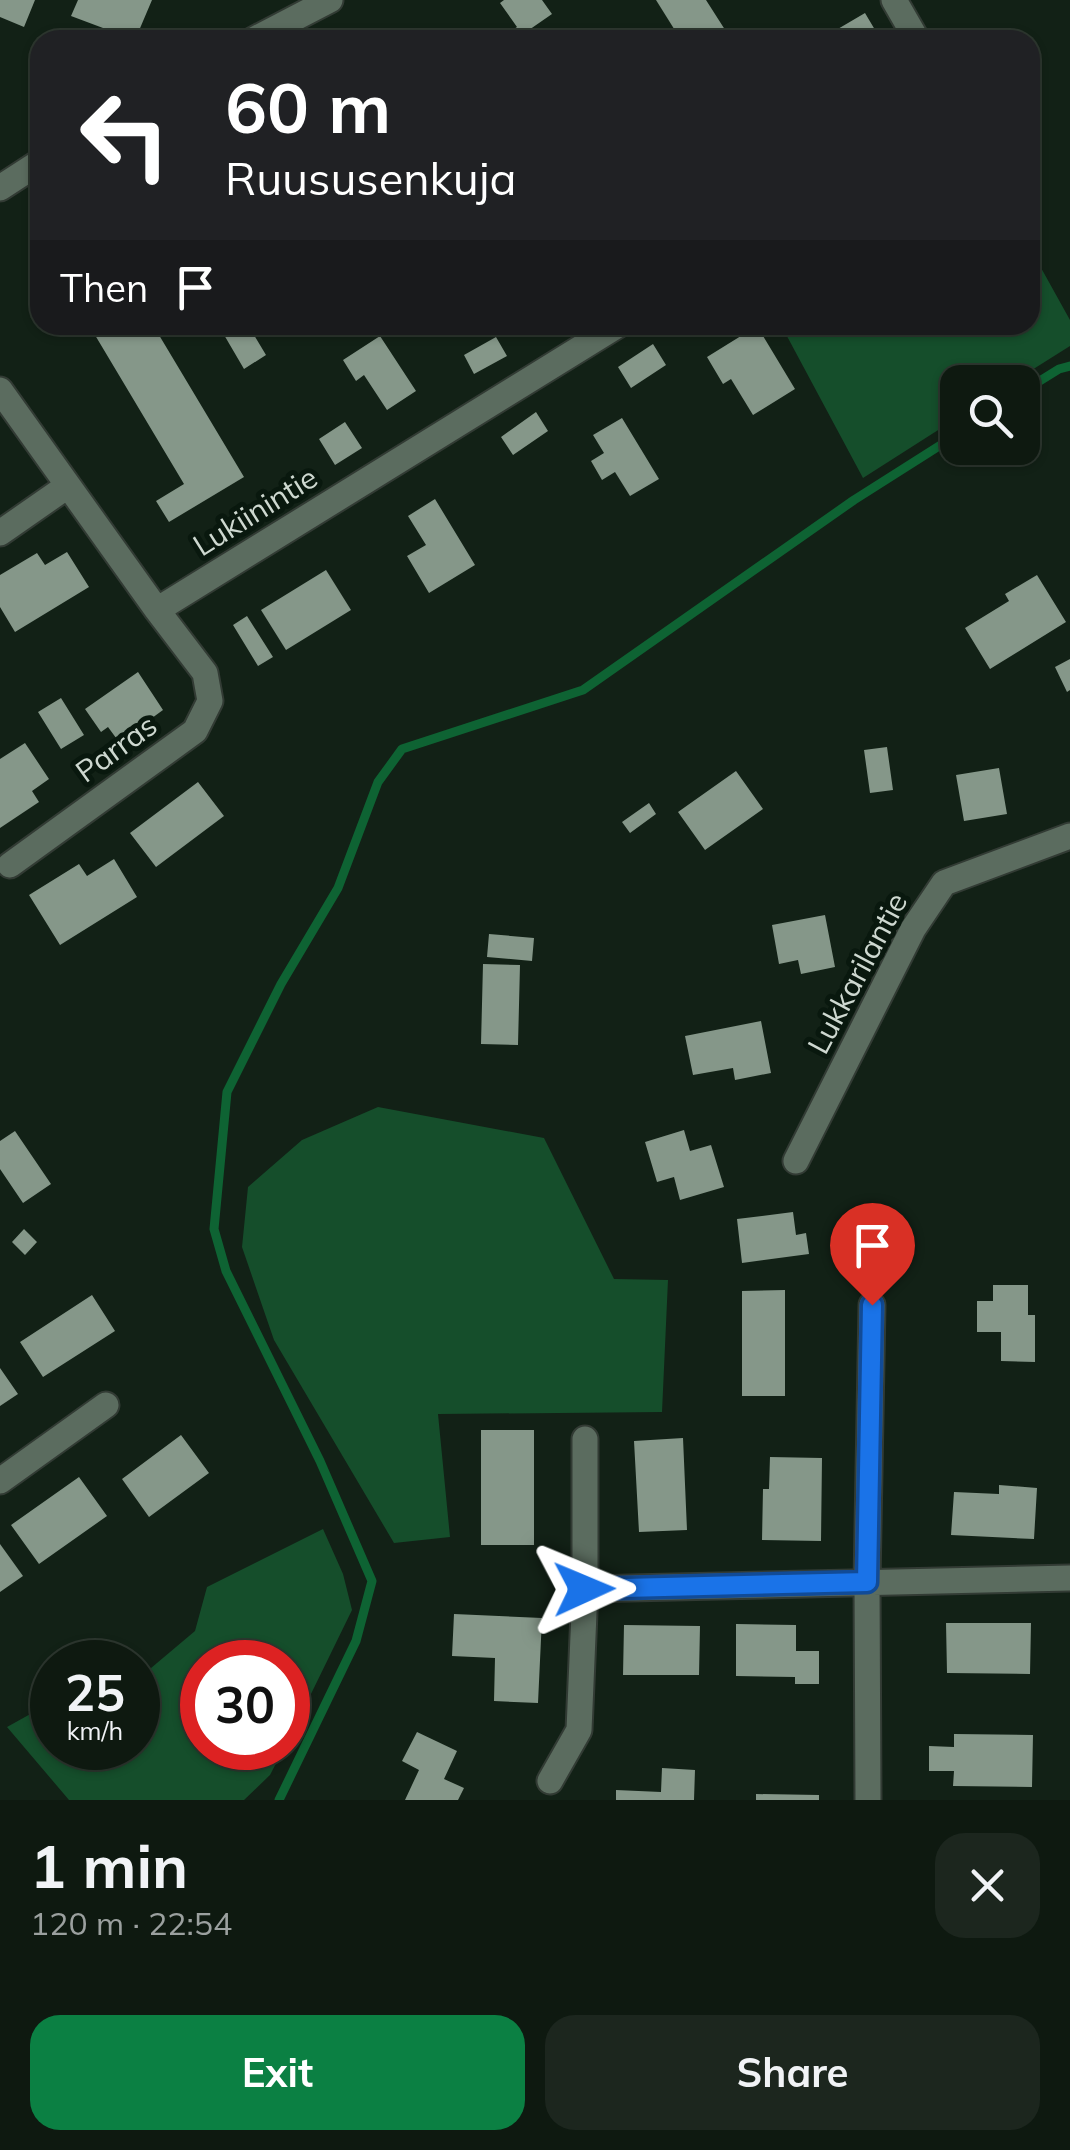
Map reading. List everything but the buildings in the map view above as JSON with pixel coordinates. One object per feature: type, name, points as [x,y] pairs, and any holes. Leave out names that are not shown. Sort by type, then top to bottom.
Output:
[{"type":"street","points":[[265,30],[291,8],[330,0]]},
{"type":"street","points":[[894,0],[910,30]]},
{"type":"street","points":[[0,188],[30,168]]},
{"type":"street","name":"Lukiinintie","points":[[156,610],[596,335]]},
{"type":"street","points":[[0,390],[156,610]]},
{"type":"street","points":[[0,533],[66,487]]},
{"type":"street","name":"Parras","points":[[10,865],[196,731],[210,700],[205,673],[156,610]]},
{"type":"street","name":"Lukkarilantie","points":[[796,1162],[914,929],[944,884],[1070,836]]},
{"type":"street","points":[[868,1800],[872,1305]]},
{"type":"street","points":[[0,1481],[106,1405]]},
{"type":"street","points":[[550,1781],[579,1730],[585,1439]]},
{"type":"street","points":[[584,1589],[1070,1578]]},
{"type":"green space","points":[[1040,266],[1070,320],[1070,346],[1040,365],[940,365],[940,429],[863,478],[786,335],[1040,335]]},
{"type":"green space","points":[[378,1107],[544,1138],[614,1279],[668,1280],[662,1412],[438,1414],[450,1537],[394,1543],[274,1340],[242,1247],[248,1187],[302,1140]]},
{"type":"green space","points":[[323,1529],[343,1574],[352,1610],[310,1696],[310,1640],[184,1640],[195,1631],[207,1587]]},
{"type":"green space","points":[[180,1644],[180,1770],[273,1770],[270,1775],[244,1800],[69,1800],[44,1770],[160,1770],[160,1660]]},
{"type":"green space","points":[[30,1714],[30,1754],[7,1727]]},
{"type":"waterway","points":[[1040,381],[1070,366]]},
{"type":"waterway","points":[[279,1800],[356,1641],[372,1581],[320,1461],[226,1271],[214,1229],[227,1092],[281,984],[338,888],[378,782],[402,749],[583,690],[854,500],[940,445]]},
{"type":"route","points":[[584,1589],[867,1582],[872,1305]]}]
